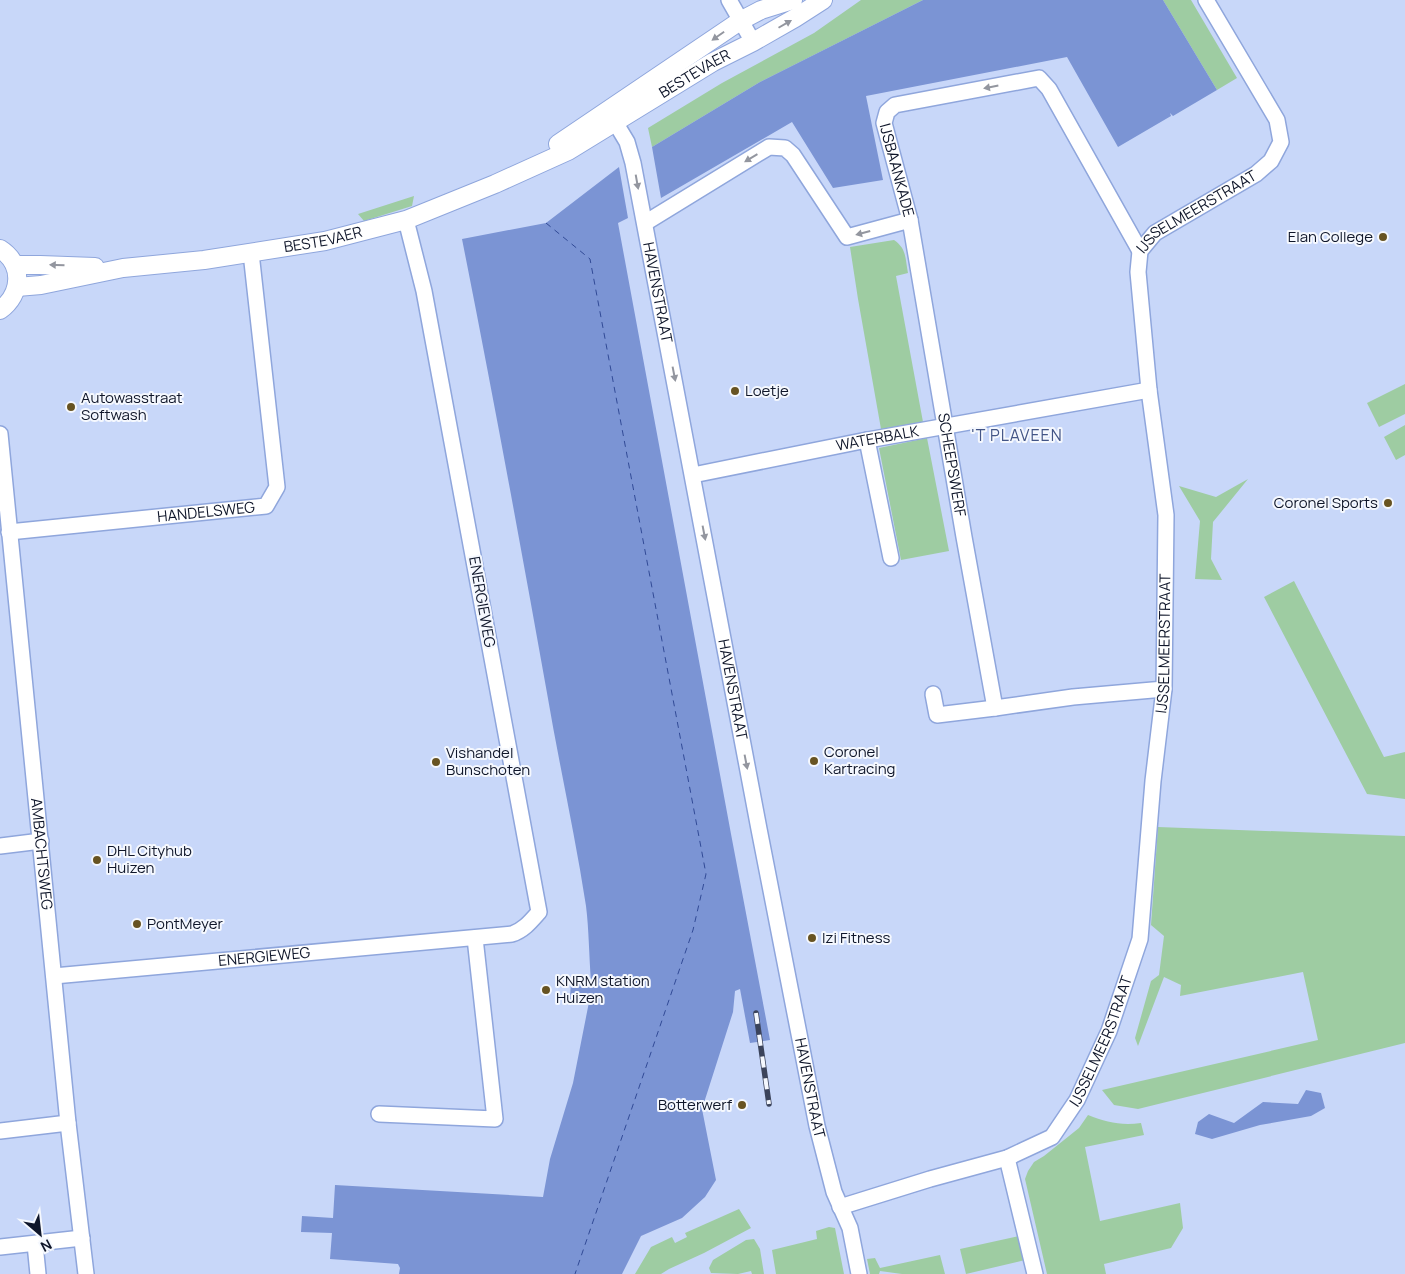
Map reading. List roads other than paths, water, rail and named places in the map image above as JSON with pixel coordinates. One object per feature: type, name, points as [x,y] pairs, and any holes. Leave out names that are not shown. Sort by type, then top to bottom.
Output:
[{"type":"street","points":[[729,0],[753,42]]},
{"type":"street","name":"BESTEVAER","points":[[514,175],[740,21],[762,10],[793,0]]},
{"type":"street","name":"BESTEVAER","points":[[17,287],[123,268],[204,260],[325,241],[406,220],[495,184],[568,151],[713,62],[753,42],[823,0]]},
{"type":"street","name":"IJSSELMEERSTRAAT","points":[[840,1207],[930,1179],[1007,1158],[1052,1137],[1077,1100],[1109,1031],[1138,947],[1153,781],[1164,689],[1166,515],[1149,390],[1138,272],[1140,251],[1155,234],[1256,174],[1271,161],[1281,142],[1277,120],[1206,0]]},
{"type":"street","name":"IJSBAANKADE","points":[[644,223],[769,147],[784,148],[793,155],[848,237],[910,220],[884,123],[887,112],[895,105],[1039,78],[1049,89],[1140,251]]},
{"type":"street","points":[[615,122],[616,105]]},
{"type":"street","name":"HAVENSTRAAT","points":[[615,122],[627,142],[633,162],[817,1126],[834,1192],[850,1228],[859,1274]]},
{"type":"street","name":"ENERGIEWEG","points":[[54,976],[512,934],[520,932],[539,912],[424,292],[406,220]]},
{"type":"street","name":"SCHEEPSWERF","points":[[910,220],[995,708]]},
{"type":"street","points":[[0,249],[6,253],[14,265],[18,276],[17,287],[13,296],[0,310]]},
{"type":"street","name":"HANDELSWEG","points":[[9,532],[266,506],[277,487],[252,253]]},
{"type":"street","name":"BESTEVAER","points":[[14,265],[40,264],[123,268]]},
{"type":"street","name":"WATERBALK","points":[[693,475],[945,425],[1149,390]]},
{"type":"street","name":"AMBACHTSWEG","points":[[0,434],[4,514],[9,532],[68,1123],[86,1274]]},
{"type":"street","points":[[867,440],[891,558]]},
{"type":"street","points":[[933,694],[937,715],[1073,697],[1164,689]]},
{"type":"street","points":[[0,846],[41,841]]},
{"type":"street","points":[[379,1114],[495,1119],[475,938]]},
{"type":"street","points":[[0,1131],[68,1123]]},
{"type":"street","points":[[1007,1158],[1035,1274]]},
{"type":"street","points":[[0,1247],[82,1238]]},
{"type":"street","points":[[35,1244],[38,1274]]},
{"type":"water","points":[[923,0],[1163,0],[1217,90],[1173,116],[1170,113],[1171,116],[1118,147],[1067,57],[866,96],[883,180],[833,188],[792,122],[661,198],[652,147],[760,82]]},
{"type":"water","points":[[619,167],[628,218],[618,223],[770,1040],[750,1043],[740,989],[735,991],[733,1012],[702,1109],[716,1180],[705,1197],[682,1218],[641,1236],[622,1274],[399,1274],[400,1268],[398,1264],[330,1259],[332,1233],[301,1232],[302,1216],[333,1218],[335,1185],[543,1197],[550,1159],[573,1083],[589,1002],[570,999],[571,980],[591,981],[587,915],[577,852],[462,239],[546,223]]},
{"type":"water","points":[[1306,1090],[1321,1093],[1325,1108],[1311,1116],[1260,1125],[1212,1139],[1195,1134],[1198,1122],[1209,1114],[1234,1123],[1263,1102],[1298,1104]]},
{"type":"railway","points":[[756,1013],[769,1104]]},
{"type":"place","name":"Elan College","points":[[1383,237]]},
{"type":"place","name":"Loetje","points":[[735,391]]},
{"type":"place","name":"Autowasstraat Softwash","points":[[71,407]]},
{"type":"place","name":"Coronel Sports","points":[[1388,503]]},
{"type":"place","name":"Coronel Kartracing","points":[[814,761]]},
{"type":"place","name":"Vishandel Bunschoten","points":[[436,762]]},
{"type":"place","name":"DHL Cityhub Huizen","points":[[97,860]]},
{"type":"place","name":"PontMeyer","points":[[137,924]]},
{"type":"place","name":"Izi Fitness","points":[[812,938]]},
{"type":"place","name":"KNRM station Huizen","points":[[546,990]]},
{"type":"place","name":"Botterwerf","points":[[742,1105]]},
{"type":"district","name":"'T PLAVEEN","points":[[1017,435]]}]
